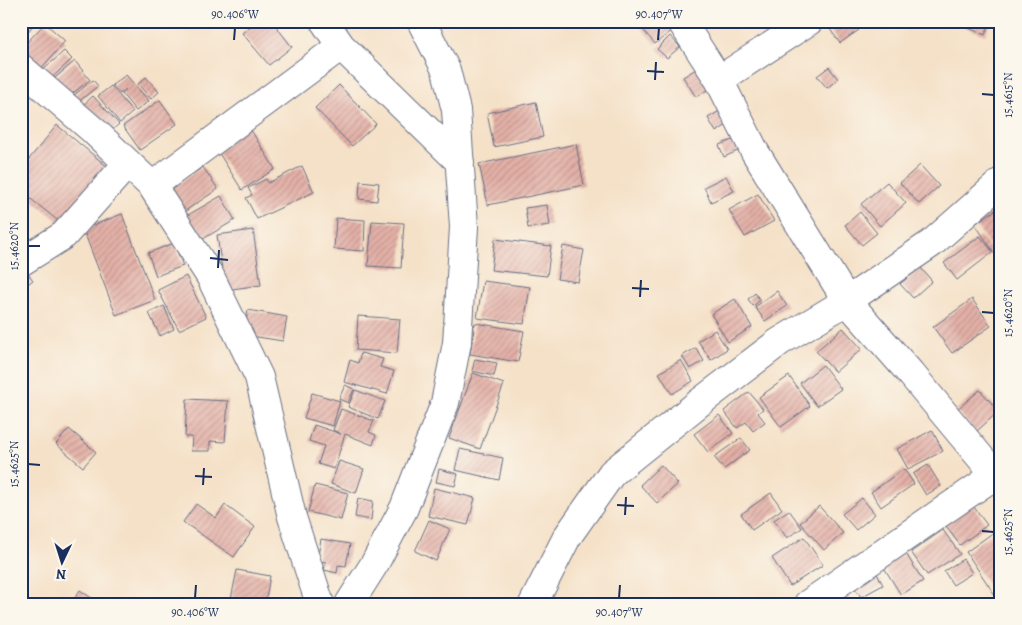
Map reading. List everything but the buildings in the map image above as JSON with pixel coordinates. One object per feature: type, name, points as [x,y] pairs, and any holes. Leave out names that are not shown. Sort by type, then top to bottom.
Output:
[{"type":"street","points":[[324,21],[341,46],[460,162]]},
{"type":"street","points":[[349,604],[375,564],[404,508],[445,403],[457,343],[464,227],[456,110],[446,70],[421,21]]},
{"type":"street","points":[[681,21],[719,80],[755,152],[847,301],[999,476],[808,604]]},
{"type":"street","points":[[719,80],[809,21]]},
{"type":"street","points":[[152,186],[341,46]]},
{"type":"street","points":[[21,68],[152,186],[210,276],[259,377],[292,518],[320,604]]},
{"type":"street","points":[[21,262],[64,235],[128,163]]},
{"type":"street","points":[[533,604],[567,537],[612,472],[779,342],[847,301],[932,243],[1001,182]]}]
